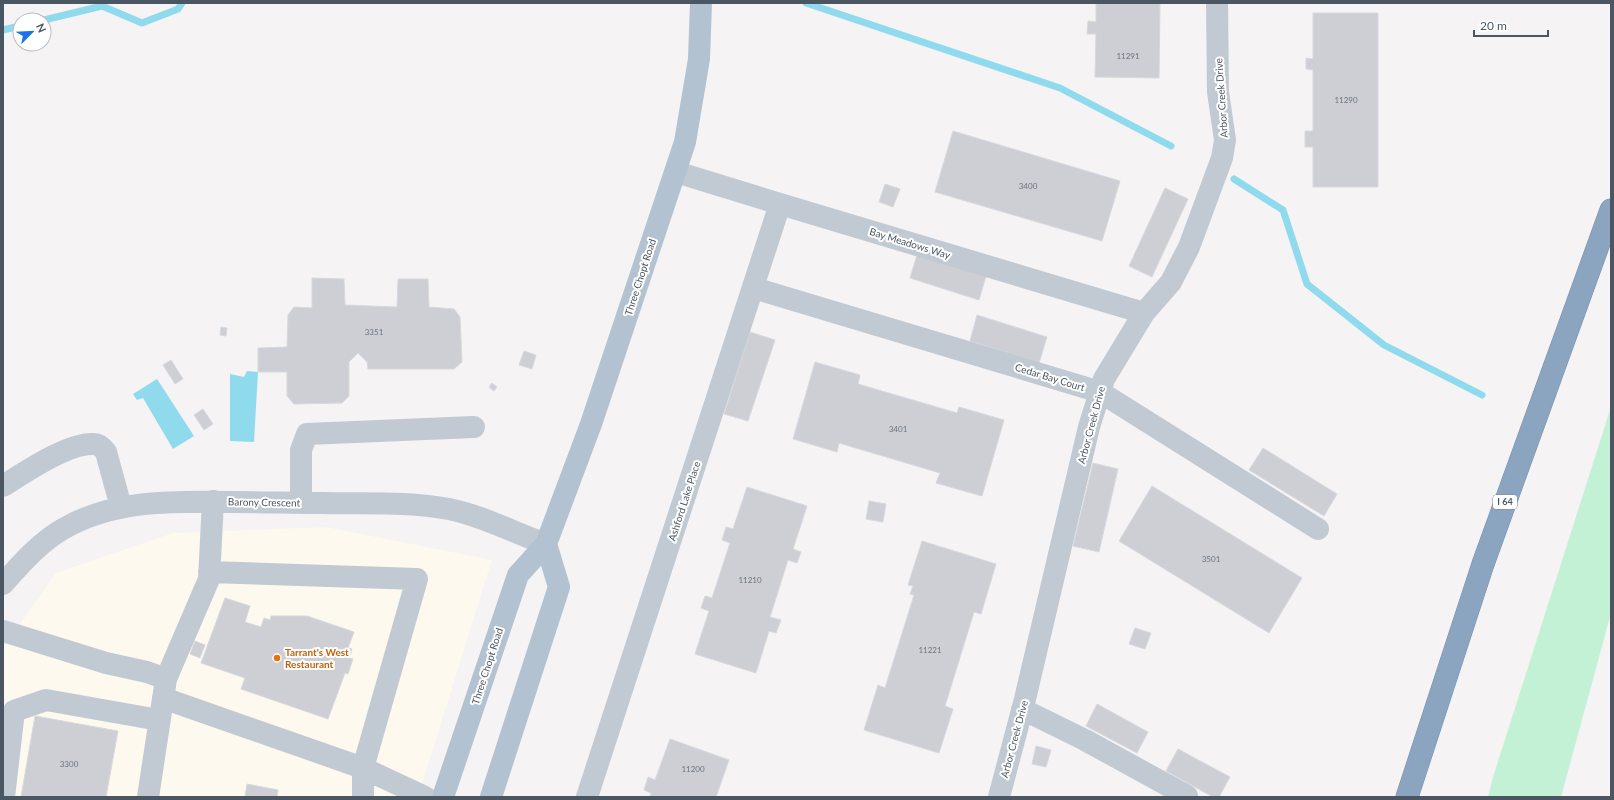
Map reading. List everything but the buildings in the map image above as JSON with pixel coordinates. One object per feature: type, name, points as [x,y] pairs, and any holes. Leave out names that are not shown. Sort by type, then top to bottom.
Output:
[{"type":"highway","name":"I 64","points":[[1407,797],[1483,564],[1611,210]]},
{"type":"main road","name":"Three Chopt Road","points":[[443,797],[518,575],[546,544],[591,424],[686,142],[698,67],[701,3]]},
{"type":"main road","points":[[491,797],[560,588],[546,544]]},
{"type":"street","name":"Arbor Creek Drive","points":[[999,797],[1022,709],[1089,427],[1104,379],[1144,313],[1171,282],[1189,247],[1222,158],[1225,140],[1218,92],[1216,3]]},
{"type":"street","name":"Bay Meadows Way","points":[[676,172],[1144,313]]},
{"type":"street","name":"Ashford Lake Place","points":[[587,797],[754,288],[780,204]]},
{"type":"street","name":"Cedar Bay Court","points":[[754,288],[1100,392],[1318,529]]},
{"type":"street","points":[[301,503],[301,450],[307,434],[474,427]]},
{"type":"street","points":[[3,486],[45,460],[81,445],[95,444],[102,447],[106,452],[121,507]]},
{"type":"street","name":"Barony Crescent","points":[[3,584],[40,546],[63,529],[95,515],[121,507],[155,502],[213,501],[406,505],[449,509],[546,544]]},
{"type":"street","points":[[148,797],[164,688],[209,580],[213,501]]},
{"type":"street","points":[[209,572],[417,579],[363,768],[363,797]]},
{"type":"street","points":[[3,631],[106,663],[147,672],[164,688],[363,768],[425,797]]},
{"type":"street","points":[[4,797],[14,711],[46,700],[159,720]]},
{"type":"street","points":[[1022,709],[1085,740],[1186,796]]},
{"type":"shaded area","points":[[326,527],[492,560],[418,797],[3,797],[3,648],[56,573],[173,533]]},
{"type":"green space","points":[[1611,407],[1611,613],[1561,797],[1488,797],[1493,777]]},
{"type":"water","points":[[247,371],[258,372],[254,442],[230,441],[230,374],[244,377]]},
{"type":"water","points":[[157,379],[194,436],[173,449],[143,398],[137,400],[133,394]]},
{"type":"waterway","points":[[52,18],[102,6],[142,23],[178,9],[182,3]]},
{"type":"waterway","points":[[806,3],[1060,88],[1171,146]]},
{"type":"waterway","points":[[3,30],[12,28]]},
{"type":"waterway","points":[[1234,179],[1283,210],[1307,284],[1384,345],[1482,395]]},
{"type":"place","name":"Tarrant's West Restaurant","points":[[277,658]]}]
